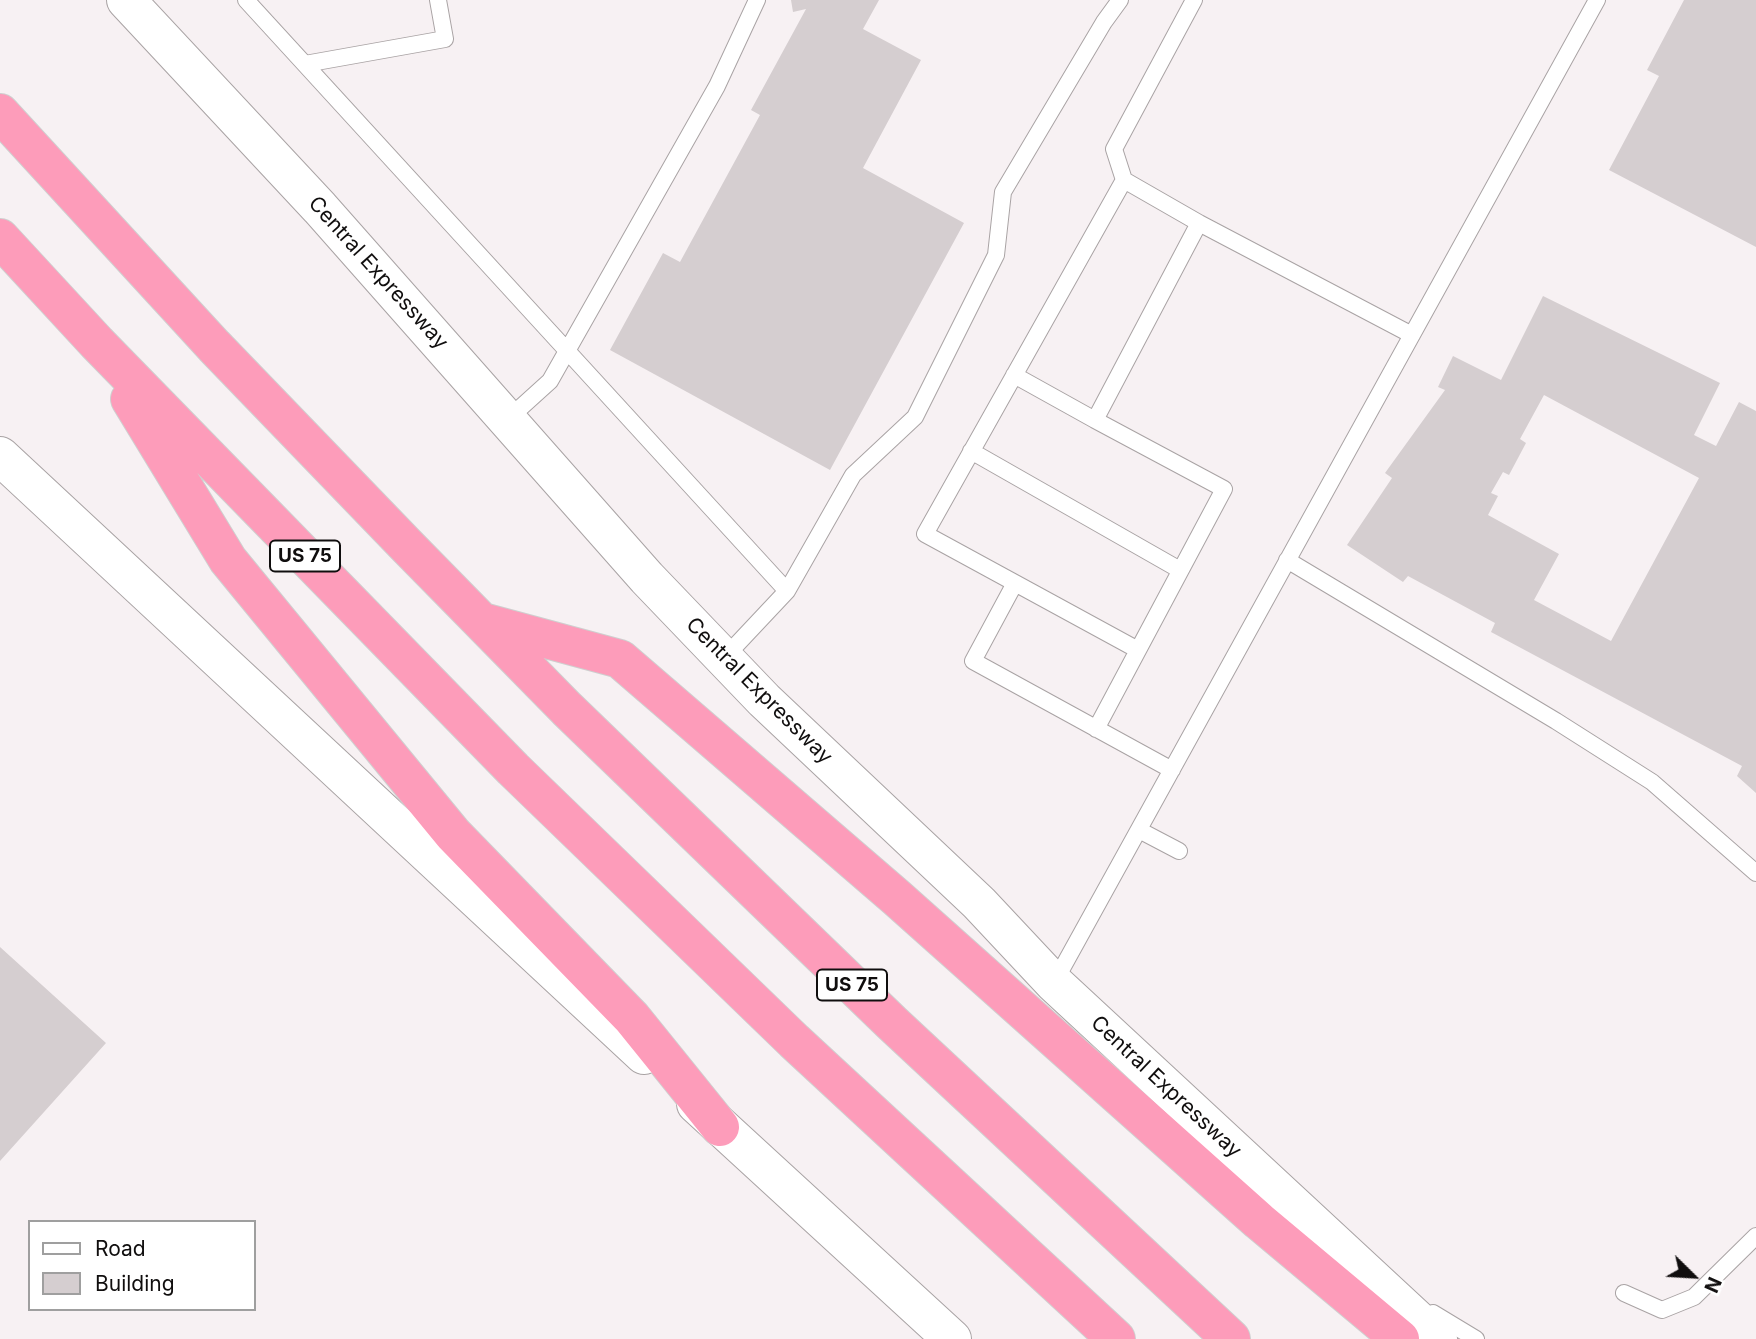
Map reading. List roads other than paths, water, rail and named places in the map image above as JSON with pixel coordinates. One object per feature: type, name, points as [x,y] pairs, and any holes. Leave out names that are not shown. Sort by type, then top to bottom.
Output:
[{"type":"highway","name":"US 75","points":[[0,113],[214,346],[481,622],[891,1023],[1231,1339]]},
{"type":"highway","name":"US 75","points":[[0,238],[97,343],[513,769],[794,1041],[1116,1339]]},
{"type":"highway","points":[[97,343],[228,560],[453,834],[632,1018],[720,1127]]},
{"type":"highway","points":[[481,622],[620,659],[897,898],[1259,1221],[1400,1339]]},
{"type":"main road","name":"Central Expressway","points":[[126,0],[320,208],[647,578],[764,700],[979,904],[1055,983],[1438,1339]]},
{"type":"main road","points":[[0,456],[720,1127],[952,1339]]},
{"type":"lane","points":[[246,0],[787,591]]},
{"type":"lane","points":[[305,64],[445,39],[439,0]]},
{"type":"lane","points":[[508,419],[550,381],[717,86],[757,0]]},
{"type":"lane","points":[[724,658],[787,591],[853,475],[915,416],[996,255],[1003,192],[1104,22],[1120,0]]},
{"type":"lane","points":[[1194,0],[1114,149],[1124,180],[1199,223],[1412,335]]},
{"type":"lane","points":[[1055,983],[1597,0]]},
{"type":"lane","points":[[1124,180],[925,534],[1138,650]]},
{"type":"lane","points":[[1095,420],[1199,223]]},
{"type":"lane","points":[[1014,375],[1224,489],[1096,729]]},
{"type":"lane","points":[[971,451],[1181,570]]},
{"type":"lane","points":[[1287,560],[1556,721],[1652,782],[1756,873]]},
{"type":"lane","points":[[1015,583],[973,661],[1172,770]]},
{"type":"lane","points":[[1139,831],[1179,851]]},
{"type":"lane","points":[[1624,1293],[1662,1310],[1695,1297],[1756,1236]]},
{"type":"lane","points":[[1371,1277],[1476,1339]]}]
